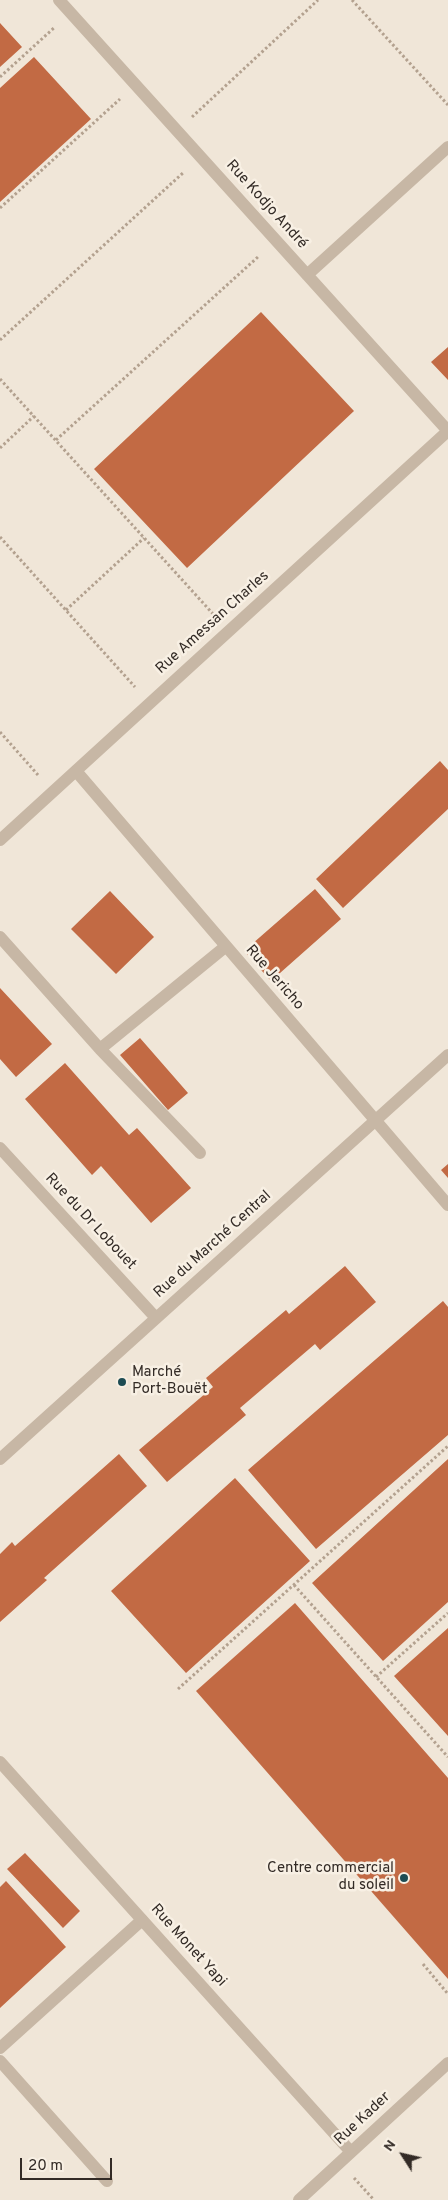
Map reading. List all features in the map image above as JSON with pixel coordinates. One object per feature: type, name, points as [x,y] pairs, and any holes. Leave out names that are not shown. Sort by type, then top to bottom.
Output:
[{"type":"street","name":"Rue Kodjo André","points":[[59,0],[448,431]]},
{"type":"street","points":[[307,275],[448,147]]},
{"type":"street","name":"Rue Amessan Charles","points":[[0,840],[448,431]]},
{"type":"street","name":"Rue Jericho","points":[[76,771],[448,1206]]},
{"type":"street","points":[[0,937],[100,1049],[200,1153]]},
{"type":"street","points":[[100,1049],[225,947]]},
{"type":"street","name":"Rue du Marché Central","points":[[0,1460],[448,1055]]},
{"type":"street","name":"Rue du Dr Lobouet","points":[[0,1148],[156,1318]]},
{"type":"street","name":"Rue Monet Yapi","points":[[0,1762],[351,2152]]},
{"type":"street","points":[[0,2048],[142,1920]]},
{"type":"street","points":[[0,2061],[107,2182]]},
{"type":"street","name":"Rue Kader","points":[[299,2200],[448,2063]]},
{"type":"path","points":[[177,131],[318,0]]},
{"type":"path","points":[[352,0],[448,105]]},
{"type":"path","points":[[0,77],[71,13]]},
{"type":"path","points":[[0,208],[135,85]]},
{"type":"path","points":[[0,340],[201,157]]},
{"type":"path","points":[[56,440],[276,240]]},
{"type":"path","points":[[0,378],[228,631]]},
{"type":"path","points":[[0,448],[34,416]]},
{"type":"path","points":[[0,537],[150,703]]},
{"type":"path","points":[[66,610],[144,538]]},
{"type":"path","points":[[0,732],[53,791]]},
{"type":"path","points":[[178,1688],[448,1446]]},
{"type":"path","points":[[294,1585],[448,1757]]},
{"type":"path","points":[[376,1677],[448,1613]]},
{"type":"path","points":[[423,1964],[448,1994]]},
{"type":"path","points":[[340,2162],[374,2200]]},
{"type":"building","points":[[0,23],[22,47],[0,67]]},
{"type":"building","points":[[34,57],[91,119],[0,202],[0,88]]},
{"type":"building","points":[[261,312],[354,411],[187,568],[94,469]]},
{"type":"building","points":[[448,347],[448,380],[431,362]]},
{"type":"building","points":[[440,761],[448,770],[448,809],[343,908],[316,879]]},
{"type":"building","points":[[315,889],[341,919],[271,981],[244,951]]},
{"type":"building","points":[[110,891],[154,937],[116,974],[71,929]]},
{"type":"building","points":[[0,988],[52,1044],[16,1077],[0,1059]]},
{"type":"building","points":[[140,1038],[188,1093],[168,1110],[120,1055]]},
{"type":"building","points":[[65,1063],[129,1135],[137,1128],[191,1188],[151,1223],[101,1166],[92,1175],[25,1099]]},
{"type":"building","points":[[448,1164],[448,1178],[441,1170]]},
{"type":"building","points":[[345,1266],[376,1302],[320,1350],[315,1344],[240,1408],[246,1415],[167,1482],[139,1450],[213,1387],[206,1378],[286,1310],[289,1314]]},
{"type":"building","points":[[443,1301],[448,1307],[448,1435],[316,1549],[248,1470]]},
{"type":"building","points":[[119,1454],[147,1486],[44,1578],[47,1580],[0,1622],[0,1554],[12,1542],[15,1546]]},
{"type":"building","points":[[448,1459],[448,1602],[383,1661],[312,1583]]},
{"type":"building","points":[[235,1478],[310,1561],[186,1673],[111,1591]]},
{"type":"building","name":"Centre commercial du soleil","points":[[295,1603],[448,1778],[448,1979],[196,1691]]},
{"type":"building","points":[[448,1628],[448,1736],[394,1676]]},
{"type":"building","points":[[25,1853],[80,1911],[63,1928],[7,1869]]},
{"type":"building","points":[[6,1881],[66,1947],[0,2008],[0,1887]]},
{"type":"place","name":"Marché Port-Bouët","points":[[122,1382]]},
{"type":"place","name":"Centre commercial du soleil","points":[[404,1878]]}]
